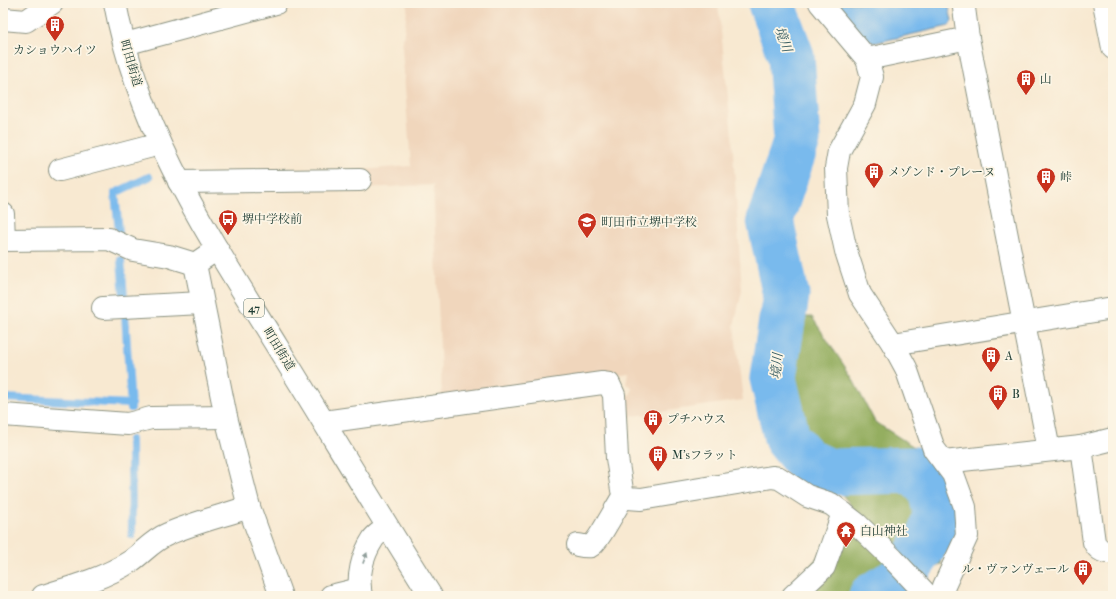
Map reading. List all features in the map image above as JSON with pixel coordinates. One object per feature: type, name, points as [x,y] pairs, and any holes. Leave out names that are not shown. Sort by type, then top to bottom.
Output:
[{"type":"street","points":[[3,19],[26,21],[52,3]]},
{"type":"street","name":"町田街道","points":[[115,3],[124,44],[134,77],[160,144],[179,182],[217,249],[387,527],[431,596]]},
{"type":"street","points":[[124,44],[276,3]]},
{"type":"street","points":[[624,495],[634,500],[772,477],[779,478],[807,496],[831,504],[843,513],[932,595],[944,586],[967,536],[965,506],[961,491],[953,474],[934,449],[906,368],[893,344],[860,294],[846,251],[838,215],[836,168],[839,151],[865,104],[872,78],[867,59],[820,3]]},
{"type":"street","points":[[966,3],[964,8],[968,38],[1049,450]]},
{"type":"street","points":[[1104,3],[1113,48]]},
{"type":"street","points":[[867,59],[968,38]]},
{"type":"street","points":[[60,170],[160,144]]},
{"type":"street","points":[[179,182],[360,180]]},
{"type":"street","points":[[3,214],[4,240],[109,239],[133,250],[168,256],[196,264]]},
{"type":"street","points":[[196,264],[217,249]]},
{"type":"street","points":[[196,264],[202,303],[226,417],[249,508],[281,596]]},
{"type":"street","points":[[103,308],[202,303]]},
{"type":"street","points":[[893,344],[1113,308]]},
{"type":"street","points":[[324,422],[602,383],[609,384],[614,395],[617,458],[624,495],[610,515],[600,538],[594,544],[586,546],[578,545]]},
{"type":"street","points":[[3,415],[128,424],[151,418],[226,417]]},
{"type":"street","points":[[944,462],[1081,447],[1113,439]]},
{"type":"street","points":[[1081,447],[1094,542],[1096,548],[1103,552],[1113,552]]},
{"type":"street","points":[[43,596],[99,577],[112,571],[130,562],[154,542],[168,534],[249,508]]},
{"type":"street","points":[[793,596],[824,567],[843,513]]},
{"type":"street","points":[[331,596],[361,593],[359,580],[363,560],[373,539],[387,527]]},
{"type":"shaded area","name":"町田市立堺中学校","points":[[408,3],[718,3],[732,136],[742,291],[734,325],[743,400],[626,417],[625,395],[631,394],[632,387],[626,384],[628,372],[442,396],[433,185],[361,188],[360,170],[411,166],[402,48]]},
{"type":"green space","points":[[794,317],[812,317],[851,376],[875,422],[922,452],[949,521],[941,564],[897,596],[786,596],[855,511],[809,451],[789,387]]},
{"type":"water","points":[[835,3],[948,3],[952,21],[949,26],[874,43],[867,41]]},
{"type":"waterway","name":"境川","points":[[771,3],[791,56],[797,140],[770,220],[786,295],[773,378],[787,438],[806,461],[830,472],[915,470],[931,490],[936,512],[931,535],[900,579],[872,596]]},
{"type":"waterway","points":[[119,231],[115,193],[149,177]]},
{"type":"waterway","points":[[121,260],[124,298]]},
{"type":"waterway","points":[[125,314],[131,408]]},
{"type":"waterway","points":[[3,398],[131,404]]},
{"type":"waterway","points":[[131,440],[132,535]]},
{"type":"place","name":"カショウハイツ","points":[[55,42]]},
{"type":"place","name":"山","points":[[1026,96]]},
{"type":"place","name":"メゾンド・プレーヌ","points":[[874,189]]},
{"type":"place","name":"峠","points":[[1046,194]]},
{"type":"place","name":"堺中学校前","points":[[228,236]]},
{"type":"place","name":"町田市立堺中学校","points":[[587,239]]},
{"type":"place","name":"A","points":[[991,373]]},
{"type":"place","name":"B","points":[[998,411]]},
{"type":"place","name":"プチハウス","points":[[653,436]]},
{"type":"place","name":"M'sフラット","points":[[658,472]]},
{"type":"place","name":"白山神社","points":[[846,548]]},
{"type":"place","name":"ル・ヴァンヴェール","points":[[1083,586]]}]
